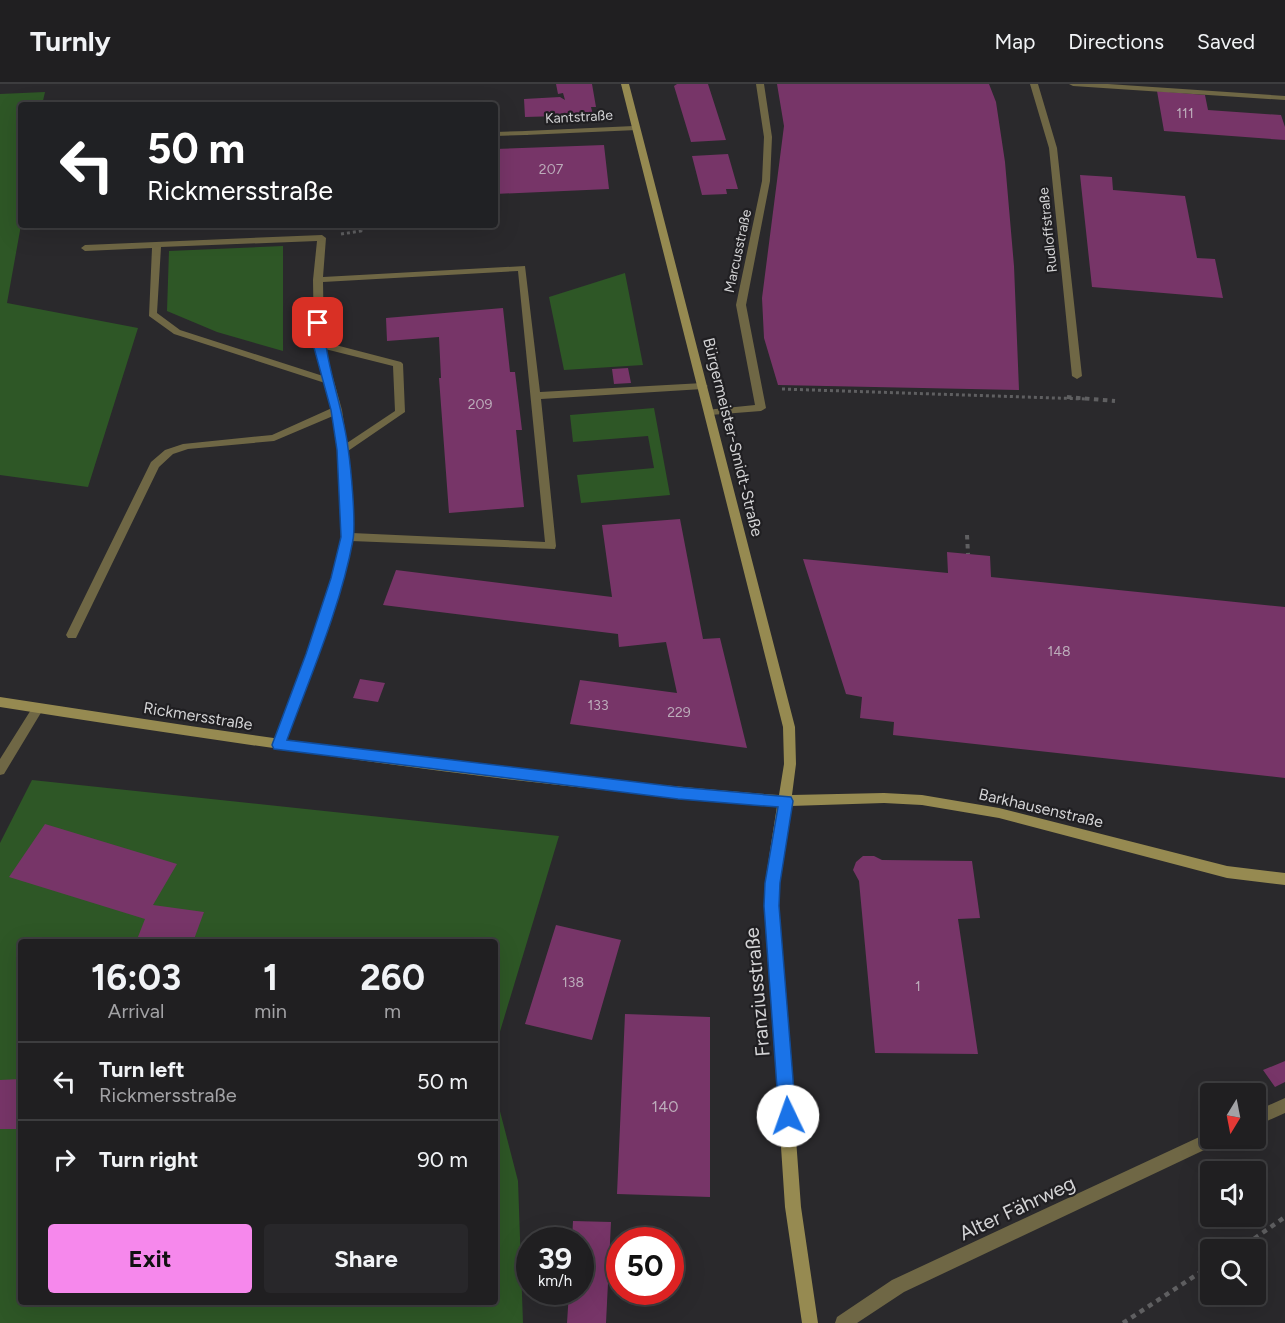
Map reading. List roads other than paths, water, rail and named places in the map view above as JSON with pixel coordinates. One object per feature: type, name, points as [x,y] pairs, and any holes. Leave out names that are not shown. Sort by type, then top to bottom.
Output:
[{"type":"main road","name":"Bürgermeister-Smidt-Straße","points":[[625,84],[634,128],[710,412],[789,727],[790,764],[786,801]]},
{"type":"main road","name":"Rickmersstraße","points":[[0,702],[279,745],[678,793],[786,801]]},
{"type":"main road","name":"Barkhausenstraße","points":[[786,801],[884,798],[922,800],[999,813],[1227,872],[1285,879]]},
{"type":"main road","name":"Franziusstraße","points":[[786,801],[772,883],[772,906],[794,1207],[810,1323]]},
{"type":"street","name":"Marcusstraße","points":[[710,412],[761,408],[741,305],[766,181],[768,137],[760,84]]},
{"type":"street","name":"Rudloffstraße","points":[[1034,84],[1053,148],[1077,376]]},
{"type":"street","points":[[1073,84],[1285,98]]},
{"type":"street","name":"Kantstraße","points":[[498,134],[634,128]]},
{"type":"street","points":[[85,248],[322,238],[318,280],[319,344],[337,410],[343,450],[347,537],[323,620],[279,745]]},
{"type":"street","points":[[157,244],[152,314],[177,332],[330,381]]},
{"type":"street","points":[[318,280],[522,268],[551,546],[347,537]]},
{"type":"street","points":[[319,344],[398,364],[400,412],[343,450]]},
{"type":"street","points":[[535,396],[703,386]]},
{"type":"street","points":[[72,634],[155,465],[169,452],[187,446],[274,438],[337,410]]},
{"type":"street","points":[[0,770],[38,708]]},
{"type":"street","points":[[1266,1114],[1285,1105]]},
{"type":"street","name":"Alter Fährweg","points":[[843,1323],[898,1286],[1200,1145]]}]
